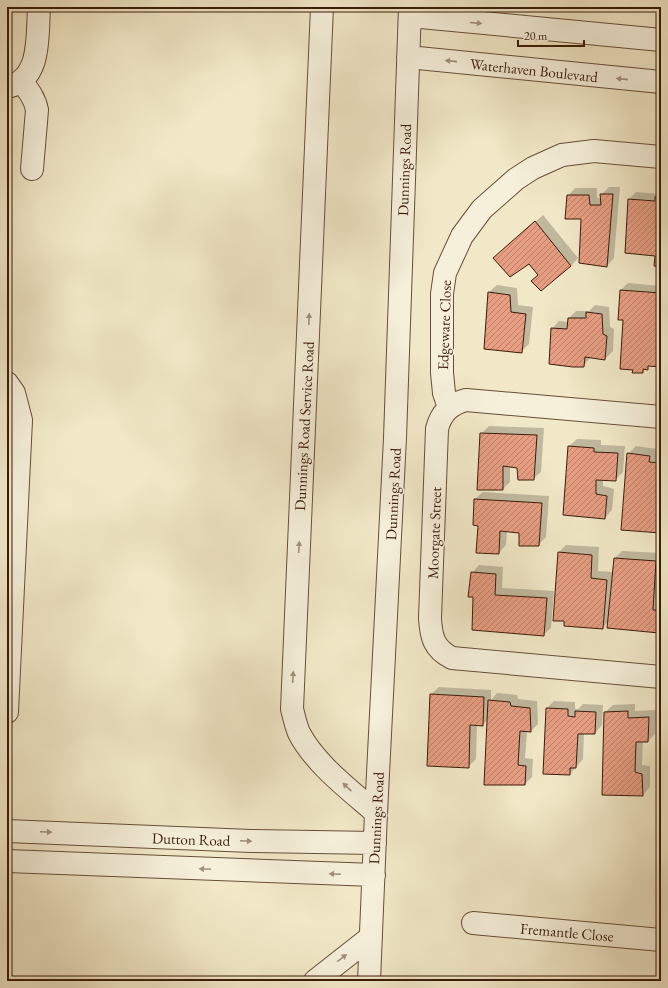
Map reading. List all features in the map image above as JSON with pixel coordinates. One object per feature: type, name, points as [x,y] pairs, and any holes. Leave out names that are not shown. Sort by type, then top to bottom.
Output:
[{"type":"street","points":[[32,168],[37,110],[36,104],[31,94],[14,85],[31,70],[34,61],[39,7]]},
{"type":"street","name":"Dunnings Road Service Road","points":[[322,7],[292,709],[298,731],[311,753],[346,788],[376,813]]},
{"type":"street","points":[[410,12],[661,40]]},
{"type":"street","name":"Dunnings Road","points":[[369,981],[376,813],[394,475],[410,12]]},
{"type":"street","name":"Waterhaven Boulevard","points":[[408,57],[661,82]]},
{"type":"street","name":"Edgeware Close","points":[[449,407],[444,393],[442,374],[442,294],[445,273],[462,236],[482,209],[516,179],[533,168],[562,156],[594,151],[661,156]]},
{"type":"street","points":[[7,383],[14,393],[21,420],[8,653],[7,712]]},
{"type":"street","points":[[449,407],[466,400],[661,417]]},
{"type":"street","name":"Moorgate Street","points":[[449,407],[439,420],[437,429],[430,618],[431,631],[436,645],[442,653],[452,658],[465,660],[596,670],[661,677]]},
{"type":"street","name":"Dutton Road","points":[[7,831],[251,841],[375,843]]},
{"type":"street","name":"Dutton Road","points":[[7,861],[374,875]]},
{"type":"street","name":"Fremantle Close","points":[[474,923],[661,940]]},
{"type":"street","points":[[315,981],[372,937]]},
{"type":"building","points":[[600,194],[613,194],[607,267],[579,263],[581,219],[565,219],[567,195],[589,195],[590,205],[601,205]]},
{"type":"building","points":[[661,196],[661,267],[654,266],[655,256],[625,253],[628,199],[655,201],[655,197]]},
{"type":"building","points":[[535,221],[571,266],[541,291],[531,281],[538,275],[529,264],[510,277],[493,258]]},
{"type":"building","points":[[620,290],[661,293],[661,367],[648,366],[648,370],[643,369],[643,373],[632,373],[633,370],[620,369],[623,320],[618,320]]},
{"type":"building","points":[[488,292],[510,295],[511,312],[526,314],[522,353],[484,349]]},
{"type":"building","points":[[586,312],[602,314],[603,334],[607,336],[605,360],[585,357],[584,367],[549,364],[551,328],[567,329],[568,318],[586,318]]},
{"type":"building","points":[[480,433],[537,435],[534,480],[518,480],[517,468],[503,466],[503,490],[477,490]]},
{"type":"building","points":[[568,446],[594,448],[594,452],[618,453],[616,481],[596,480],[596,494],[607,496],[605,519],[563,515]]},
{"type":"building","points":[[627,453],[650,456],[649,462],[661,463],[661,533],[621,530]]},
{"type":"building","points":[[474,499],[542,503],[539,546],[519,546],[519,533],[500,531],[499,554],[476,553],[478,526],[473,525]]},
{"type":"building","points":[[558,552],[592,555],[591,578],[607,580],[603,629],[564,626],[564,621],[553,621]]},
{"type":"building","points":[[614,558],[656,561],[653,610],[660,610],[659,633],[607,628]]},
{"type":"building","points":[[471,572],[496,574],[495,595],[547,598],[544,636],[472,630],[473,597],[468,597]]},
{"type":"building","points":[[430,694],[484,697],[483,726],[470,725],[469,768],[427,766]]},
{"type":"building","points":[[488,700],[510,702],[511,706],[530,708],[531,732],[520,731],[518,765],[526,766],[525,785],[484,785]]},
{"type":"building","points":[[546,708],[568,709],[568,716],[575,717],[575,711],[596,712],[595,734],[578,734],[576,768],[570,768],[570,775],[543,774]]},
{"type":"building","points":[[628,711],[628,718],[649,717],[648,742],[636,742],[635,772],[642,774],[643,796],[602,795],[604,712]]},
{"type":"building","points":[[661,723],[661,786],[659,786]]}]
